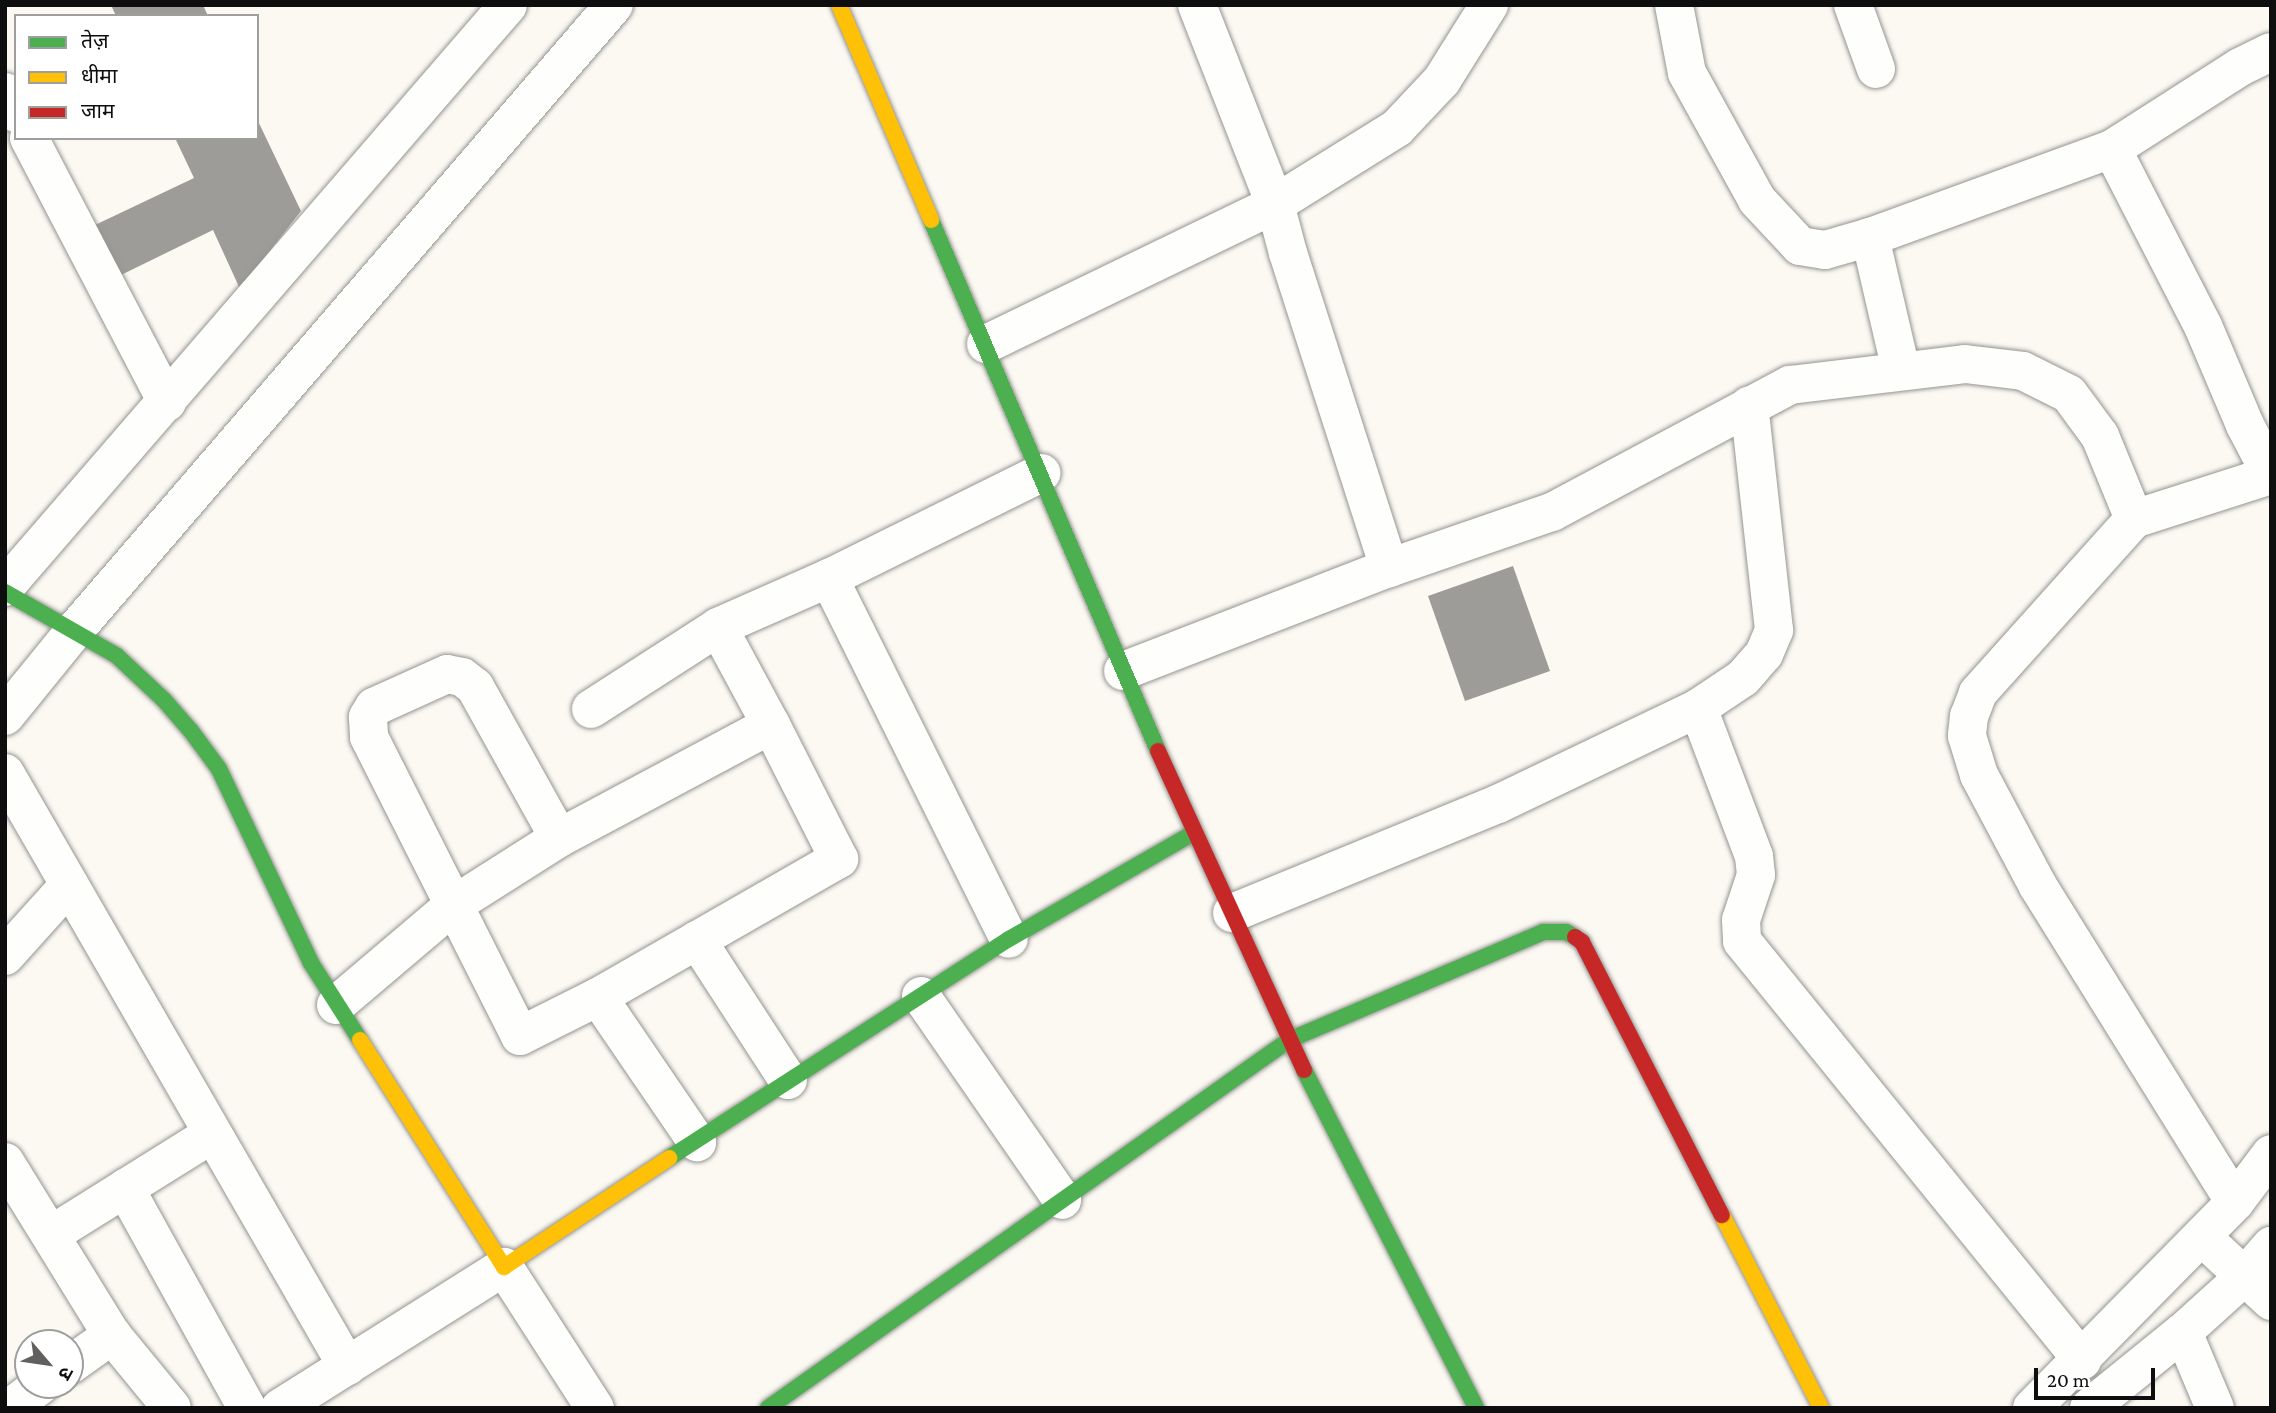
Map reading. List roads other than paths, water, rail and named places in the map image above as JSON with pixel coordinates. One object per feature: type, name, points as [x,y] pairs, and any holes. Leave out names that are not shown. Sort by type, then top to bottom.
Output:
[{"type":"street","points":[[508,5],[5,590],[117,656],[164,699],[219,769],[311,963],[595,1408]]},
{"type":"street","points":[[5,716],[75,630],[614,5]]},
{"type":"street","points":[[839,5],[1193,833],[1289,1041],[1476,1408]]},
{"type":"street","points":[[1197,5],[1275,204],[1288,253],[1389,568]]},
{"type":"street","points":[[986,344],[1275,204],[1397,128],[1442,80],[1489,5]]},
{"type":"street","points":[[1674,5],[1687,73],[1757,200],[1800,246],[1825,250],[1870,237],[2112,149],[2240,67],[2271,52]]},
{"type":"street","points":[[1853,5],[1876,69]]},
{"type":"street","points":[[5,92],[14,109]]},
{"type":"street","points":[[30,140],[167,402]]},
{"type":"street","points":[[2112,149],[2203,326],[2245,425],[2271,475],[2134,519],[1978,693],[1969,716],[1967,736],[1979,775],[2038,886],[2235,1202]]},
{"type":"street","points":[[1870,237],[1901,370]]},
{"type":"street","points":[[1123,671],[1389,568],[1552,512],[1790,385],[1965,364],[2023,371],[2069,394],[2099,436],[2134,519]]},
{"type":"street","points":[[1232,914],[1498,804],[1698,708],[1743,678],[1765,654],[1774,631],[1749,405]]},
{"type":"street","points":[[591,709],[719,628],[829,578],[1041,473]]},
{"type":"street","points":[[829,578],[1009,939]]},
{"type":"street","points":[[559,838],[475,687],[462,677],[447,674],[374,707],[368,718],[369,737],[520,1036],[598,997],[839,859],[719,628]]},
{"type":"street","points":[[1698,708],[1754,856],[1756,875],[1741,920],[1742,941],[2082,1360]]},
{"type":"street","points":[[336,1005],[455,904],[559,838],[771,724]]},
{"type":"street","points":[[5,773],[347,1366]]},
{"type":"street","points":[[280,1408],[504,1268],[788,1080],[1009,939],[1193,833]]},
{"type":"street","points":[[5,956],[69,885]]},
{"type":"street","points":[[768,1408],[1289,1041],[1543,932],[1566,932],[1582,943],[1821,1408]]},
{"type":"street","points":[[697,940],[788,1080]]},
{"type":"street","points":[[921,996],[1062,1200]]},
{"type":"street","points":[[598,997],[697,1142]]},
{"type":"street","points":[[52,1234],[212,1134]]},
{"type":"street","points":[[2032,1408],[2235,1202],[2271,1154]]},
{"type":"street","points":[[5,1162],[112,1335],[172,1408]]},
{"type":"street","points":[[125,1188],[247,1408]]},
{"type":"street","points":[[2202,1237],[2258,1289]]},
{"type":"street","points":[[2089,1408],[2183,1332],[2258,1289],[2271,1246]]},
{"type":"street","points":[[2183,1332],[2215,1408]]},
{"type":"street","points":[[84,1355],[112,1335]]}]
